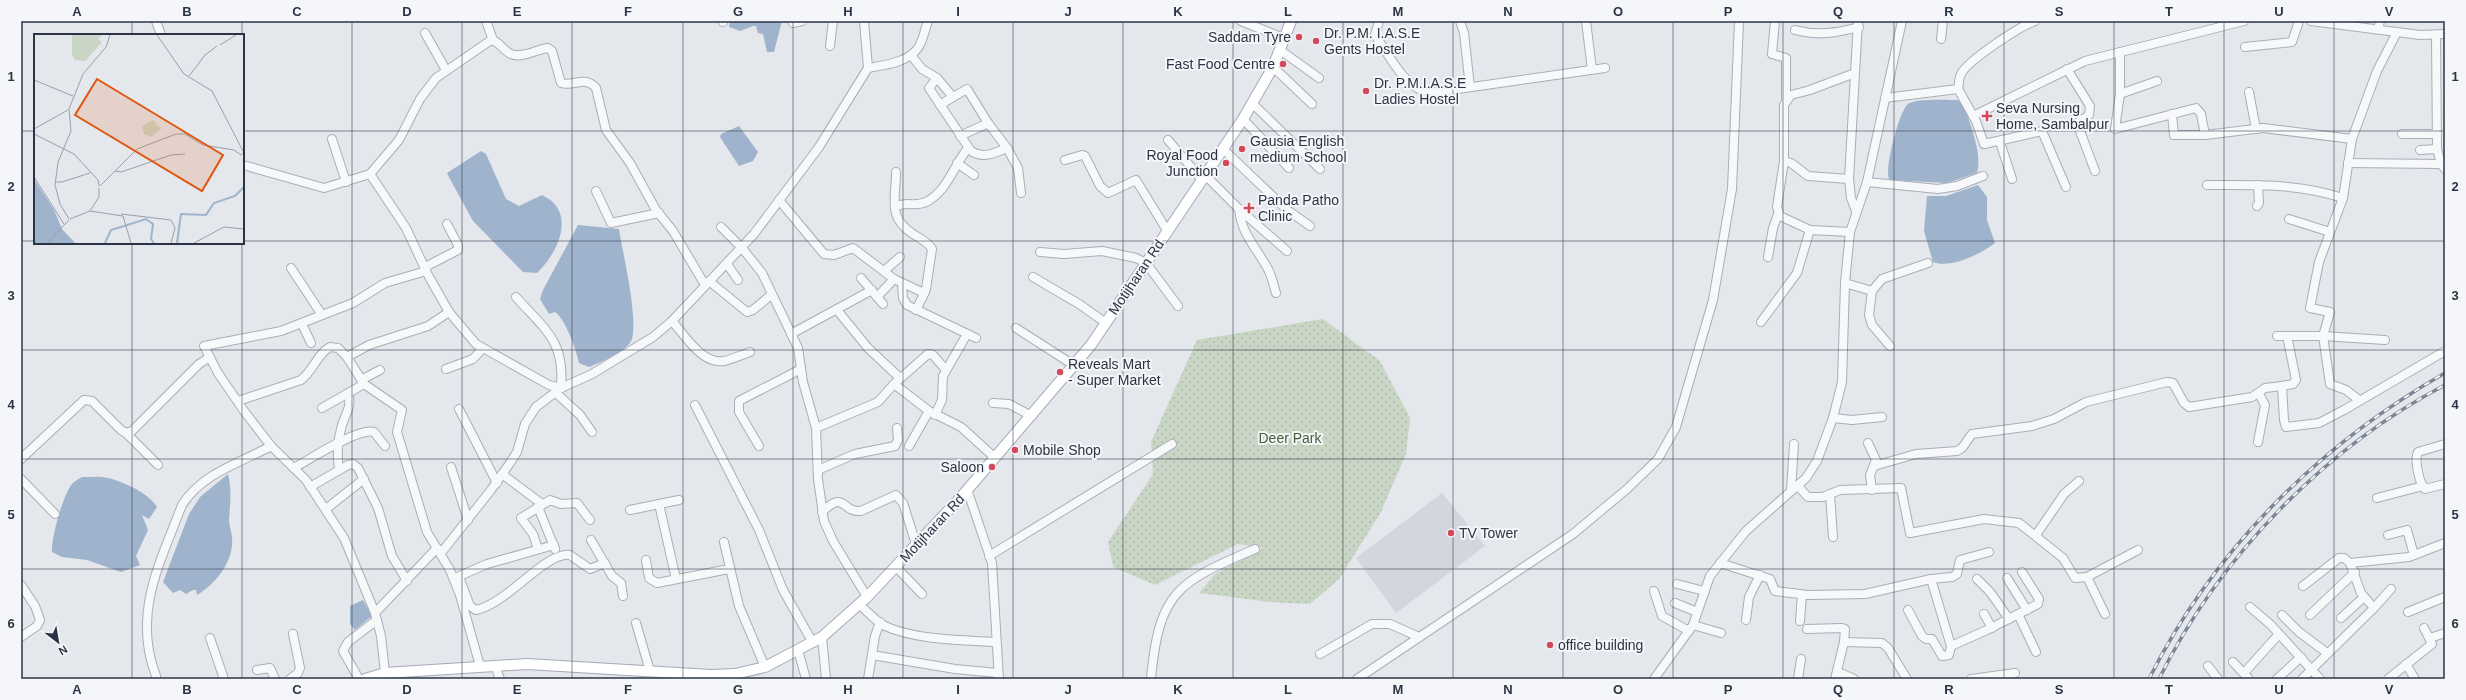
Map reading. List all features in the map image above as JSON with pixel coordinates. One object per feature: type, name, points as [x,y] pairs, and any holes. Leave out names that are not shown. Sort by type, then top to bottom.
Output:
[{"type":"main road","name":"Motijharan Rd","points":[[365,679],[385,673],[526,664],[645,674],[735,674],[765,667],[822,637],[867,597],[967,489],[1075,366],[1168,232],[1243,119],[1273,67],[1286,39],[1291,21]]},
{"type":"street","points":[[156,21],[161,34]]},
{"type":"street","points":[[486,21],[492,40]]},
{"type":"street","points":[[830,46],[833,21]]},
{"type":"street","points":[[359,679],[343,650],[348,642],[376,617],[407,581],[439,551],[468,520],[497,483],[517,452],[528,418],[536,407],[558,390],[616,360],[653,337],[672,321],[742,248],[819,148],[868,68],[864,21]]},
{"type":"street","points":[[868,68],[892,63],[911,55],[919,47],[928,21]]},
{"type":"street","points":[[1241,21],[1286,39]]},
{"type":"street","points":[[1379,21],[1375,35],[1415,88],[1423,92],[1430,93],[1605,68]]},
{"type":"street","points":[[1460,21],[1464,33],[1470,87]]},
{"type":"street","points":[[1586,21],[1592,70]]},
{"type":"street","points":[[1357,679],[1573,534],[1628,489],[1658,459],[1676,427],[1713,300],[1732,189],[1739,21]]},
{"type":"street","points":[[1768,257],[1773,228],[1778,214],[1776,207],[1784,161],[1784,105],[1786,99],[1786,58],[1772,54],[1775,21]]},
{"type":"street","points":[[1654,679],[1691,628],[1710,576],[1746,531],[1798,486],[1817,461],[1833,418],[1842,382],[1845,283],[1850,232],[1856,210],[1867,182],[1902,21]]},
{"type":"street","points":[[1941,39],[1943,21]]},
{"type":"street","points":[[1973,116],[2067,69],[2108,54],[2219,24],[2244,21]]},
{"type":"street","points":[[2245,47],[2292,42],[2295,40],[2299,21]]},
{"type":"street","points":[[2311,21],[2379,25],[2397,32],[2436,36],[2445,34]]},
{"type":"street","points":[[2032,22],[1970,62],[1961,74],[1958,89],[1973,116],[1984,144],[2000,142],[2042,131],[2066,187]]},
{"type":"street","points":[[1795,30],[1808,33],[1833,34],[1858,24],[1850,134],[1849,179],[1851,198],[1856,210]]},
{"type":"street","points":[[2360,400],[2346,390],[2330,384],[2323,336],[2330,312],[2310,308],[2319,262],[2343,198],[2352,139],[2377,72],[2397,32]]},
{"type":"street","points":[[425,33],[446,70]]},
{"type":"street","points":[[2348,163],[2443,166],[2437,149],[2436,134],[2436,36]]},
{"type":"street","points":[[244,166],[324,188],[370,174],[398,140],[420,99],[431,84],[446,70],[492,40]]},
{"type":"street","points":[[492,40],[498,42],[507,51],[516,56],[548,48],[552,51],[561,83],[566,84],[584,80],[591,82],[596,88],[606,130],[630,163],[659,213],[673,231],[707,283],[747,312],[753,310],[771,295]]},
{"type":"street","points":[[1280,50],[1320,78]]},
{"type":"street","points":[[2119,52],[2120,94],[2115,129],[2196,108],[2199,109],[2205,135]]},
{"type":"street","points":[[911,55],[922,69],[937,78],[953,97]]},
{"type":"street","points":[[1273,67],[1312,104]]},
{"type":"street","points":[[2067,69],[2090,106],[2089,115],[2078,121],[2077,128],[2095,171]]},
{"type":"street","points":[[1786,99],[1791,95],[1810,90],[1855,73]]},
{"type":"street","points":[[937,78],[929,88],[968,148],[977,156],[991,154],[1007,148]]},
{"type":"street","points":[[2120,94],[2157,81]]},
{"type":"street","points":[[940,105],[967,89],[1007,148],[1018,168],[1021,193]]},
{"type":"street","points":[[1885,98],[1958,89]]},
{"type":"street","points":[[2249,92],[2256,130]]},
{"type":"street","points":[[1252,103],[1320,169]]},
{"type":"street","points":[[2172,114],[2174,135],[2205,135],[2263,128],[2352,139]]},
{"type":"street","points":[[1243,119],[1289,168]]},
{"type":"street","points":[[960,136],[988,122]]},
{"type":"street","points":[[2402,134],[2436,134]]},
{"type":"street","points":[[332,139],[346,182]]},
{"type":"street","points":[[1168,140],[1204,177],[1288,251]]},
{"type":"street","points":[[2000,142],[2012,179]]},
{"type":"street","points":[[896,207],[907,202],[920,204],[934,197],[947,181],[957,163],[968,148]]},
{"type":"street","points":[[1223,149],[1286,209],[1310,226]]},
{"type":"street","points":[[2420,150],[2437,149]]},
{"type":"street","points":[[1065,160],[1085,156],[1100,186],[1108,193],[1136,180],[1168,232]]},
{"type":"street","points":[[1784,161],[1791,163],[1808,176],[1849,179]]},
{"type":"street","points":[[957,163],[974,175]]},
{"type":"street","points":[[896,172],[896,207],[898,222],[932,249],[925,292],[916,310]]},
{"type":"street","points":[[370,174],[406,228],[449,312],[482,349],[558,390],[580,414],[592,432]]},
{"type":"street","points":[[1867,182],[1938,189],[1957,186],[1983,176]]},
{"type":"street","points":[[2207,185],[2258,185],[2316,189],[2343,198]]},
{"type":"street","points":[[2257,206],[2258,185]]},
{"type":"street","points":[[596,191],[611,223],[659,213]]},
{"type":"street","points":[[779,200],[824,254],[834,255],[853,248],[898,281],[925,292]]},
{"type":"street","points":[[1239,209],[1241,224],[1246,236],[1268,268],[1276,293]]},
{"type":"street","points":[[1778,214],[1810,230],[1850,232]]},
{"type":"street","points":[[2288,219],[2330,232]]},
{"type":"street","points":[[385,673],[376,617],[344,538],[310,487],[294,468],[271,446],[238,401],[204,346],[281,331],[302,324],[353,303],[385,283],[426,269],[458,250],[458,245],[447,224]]},
{"type":"street","points":[[720,227],[742,248],[762,273],[771,295],[798,348],[801,369],[816,428],[822,512],[833,541],[867,597]]},
{"type":"street","points":[[1761,322],[1797,273],[1810,230]]},
{"type":"street","points":[[1040,252],[1064,254],[1102,251],[1129,256],[1146,263],[1178,306]]},
{"type":"street","points":[[884,271],[900,257]]},
{"type":"street","points":[[1890,346],[1872,325],[1869,315],[1872,291],[1882,279],[1928,263]]},
{"type":"street","points":[[727,264],[738,280]]},
{"type":"street","points":[[291,268],[322,315]]},
{"type":"street","points":[[1033,277],[1106,322]]},
{"type":"street","points":[[861,278],[883,304]]},
{"type":"street","points":[[791,334],[898,281]]},
{"type":"street","points":[[898,281],[903,298],[907,305],[976,338]]},
{"type":"street","points":[[1845,283],[1872,291]]},
{"type":"street","points":[[516,297],[559,350],[562,370],[558,390]]},
{"type":"street","points":[[837,310],[868,348],[900,378]]},
{"type":"street","points":[[347,357],[369,346],[428,326],[449,312]]},
{"type":"street","points":[[672,321],[704,356],[713,360],[722,362],[750,352]]},
{"type":"street","points":[[302,324],[311,343]]},
{"type":"street","points":[[1016,328],[1075,366]]},
{"type":"street","points":[[909,446],[942,400],[946,370],[967,334]]},
{"type":"street","points":[[2277,336],[2323,336],[2385,340]]},
{"type":"street","points":[[1874,466],[1916,454],[1957,451],[1962,448],[1972,434],[2042,424],[2082,404],[2167,382],[2175,385],[2184,403],[2189,407],[2252,397],[2259,394],[2265,388],[2293,384],[2296,380],[2287,336]]},
{"type":"street","points":[[238,401],[301,380],[330,347],[338,348],[347,357],[362,382],[380,398],[399,406],[402,410],[397,432],[427,532],[456,578],[472,609],[483,609],[500,599],[557,557],[570,555],[590,568],[605,563]]},
{"type":"street","points":[[446,369],[473,359],[482,349]]},
{"type":"street","points":[[2282,386],[2284,420],[2286,427],[2290,428],[2319,422],[2445,351]]},
{"type":"street","points":[[816,428],[878,402],[900,378],[930,354],[946,370]]},
{"type":"street","points":[[126,433],[139,425],[199,364],[210,357]]},
{"type":"street","points":[[759,446],[739,412],[739,401],[801,369]]},
{"type":"street","points":[[322,408],[348,393],[380,370]]},
{"type":"street","points":[[894,384],[932,413],[961,427],[994,457]]},
{"type":"street","points":[[339,470],[338,442],[340,429],[350,407],[348,393]]},
{"type":"street","points":[[2258,442],[2265,405],[2259,394]]},
{"type":"street","points":[[21,459],[84,400],[92,400],[116,426],[126,433],[158,465]]},
{"type":"street","points":[[993,403],[1009,404],[1032,416]]},
{"type":"street","points":[[694,405],[759,530],[783,590],[813,643]]},
{"type":"street","points":[[459,409],[497,483]]},
{"type":"street","points":[[1833,418],[1852,420],[1882,417]]},
{"type":"street","points":[[818,470],[856,454],[895,446],[898,440],[897,428]]},
{"type":"street","points":[[294,468],[338,442],[370,431],[374,432],[385,446]]},
{"type":"street","points":[[1868,443],[1876,456],[1870,475],[1872,490]]},
{"type":"street","points":[[989,556],[1172,444]]},
{"type":"street","points":[[1791,491],[1794,444]]},
{"type":"street","points":[[2423,486],[2417,454],[2445,444]]},
{"type":"street","points":[[156,676],[147,645],[146,613],[149,592],[182,505],[187,497],[217,471],[271,446]]},
{"type":"street","points":[[310,487],[339,470],[353,464],[364,479],[378,508],[392,556],[407,581]]},
{"type":"street","points":[[451,467],[468,520]]},
{"type":"street","points":[[502,474],[540,506],[557,557]]},
{"type":"street","points":[[21,479],[54,514]]},
{"type":"street","points":[[326,509],[364,479]]},
{"type":"street","points":[[2036,535],[2064,494],[2079,481]]},
{"type":"street","points":[[2377,498],[2423,486],[2429,488],[2445,484]]},
{"type":"street","points":[[1798,486],[1808,497],[1823,497],[1840,490],[1872,490],[1897,486],[1902,488],[1910,533],[1984,519],[2019,523],[2036,535],[2062,558],[2075,578],[2087,577],[2138,550]]},
{"type":"street","points":[[872,655],[998,676],[992,563],[967,489]]},
{"type":"street","points":[[1830,494],[1833,537]]},
{"type":"street","points":[[822,512],[837,501],[841,501],[856,512],[861,511],[896,495],[903,502],[916,544]]},
{"type":"street","points":[[538,549],[533,534],[521,518],[552,499],[561,504],[577,503],[590,520]]},
{"type":"street","points":[[630,510],[679,500]]},
{"type":"street","points":[[659,504],[676,579]]},
{"type":"street","points":[[2388,535],[2407,530],[2414,555]]},
{"type":"street","points":[[592,540],[612,576],[621,583],[623,596]]},
{"type":"street","points":[[724,542],[729,569],[739,606],[765,667]]},
{"type":"street","points":[[2350,563],[2414,555],[2445,543]]},
{"type":"street","points":[[456,578],[487,564],[554,545]]},
{"type":"street","points":[[1151,679],[1158,628],[1164,611],[1175,594],[1190,581],[1213,567],[1255,549]]},
{"type":"street","points":[[1720,563],[1770,579],[1775,591],[1802,595],[1865,594],[1956,575],[1960,560],[1989,552]]},
{"type":"street","points":[[2303,586],[2338,558],[2344,558],[2350,563],[2355,572],[2364,597],[2374,608]]},
{"type":"street","points":[[646,560],[647,574],[654,583],[729,569]]},
{"type":"street","points":[[895,566],[922,594]]},
{"type":"street","points":[[1951,646],[1992,628],[2038,604],[2039,599],[2022,572]]},
{"type":"street","points":[[2310,615],[2355,572]]},
{"type":"street","points":[[1746,620],[1749,597],[1760,576]]},
{"type":"street","points":[[2087,577],[2105,614]]},
{"type":"street","points":[[456,578],[480,666]]},
{"type":"street","points":[[2007,578],[2027,610]]},
{"type":"street","points":[[1908,610],[1922,636],[1926,639],[1932,639],[1942,656],[1948,655],[1951,646],[1931,579]]},
{"type":"street","points":[[1977,579],[1990,592],[2010,619]]},
{"type":"street","points":[[1677,584],[1704,591]]},
{"type":"street","points":[[21,585],[35,606],[40,620],[38,626],[21,637]]},
{"type":"street","points":[[2302,679],[2374,608],[2391,589]]},
{"type":"street","points":[[1654,591],[1662,616],[1691,628],[1721,632]]},
{"type":"street","points":[[1800,621],[1802,595]]},
{"type":"street","points":[[2341,618],[2364,597]]},
{"type":"street","points":[[2408,612],[2445,597]]},
{"type":"street","points":[[1675,603],[1697,612]]},
{"type":"street","points":[[859,604],[885,626],[914,634],[962,640],[996,642]]},
{"type":"street","points":[[2250,607],[2279,634],[2320,679]]},
{"type":"street","points":[[1984,614],[1992,628]]},
{"type":"street","points":[[2018,614],[2036,652]]},
{"type":"street","points":[[2282,615],[2299,632],[2328,652]]},
{"type":"street","points":[[868,679],[880,622]]},
{"type":"street","points":[[636,623],[645,674]]},
{"type":"street","points":[[1320,654],[1372,624],[1390,624],[1419,637]]},
{"type":"street","points":[[2388,679],[2430,647],[2432,644],[2424,628]]},
{"type":"street","points":[[1807,629],[1846,629],[1836,675],[1854,679]]},
{"type":"street","points":[[2430,638],[2445,633]]},
{"type":"street","points":[[290,679],[298,673],[300,668],[293,634]]},
{"type":"street","points":[[2233,662],[2246,676],[2279,634]]},
{"type":"street","points":[[822,637],[826,679]]},
{"type":"street","points":[[210,638],[224,679]]},
{"type":"street","points":[[1844,642],[1882,643],[1888,648],[1907,679]]},
{"type":"street","points":[[798,650],[806,679]]},
{"type":"street","points":[[2277,679],[2301,657]]},
{"type":"street","points":[[1798,679],[1801,659]]},
{"type":"street","points":[[2406,664],[2415,679]]},
{"type":"street","points":[[495,666],[500,679]]},
{"type":"street","points":[[2208,666],[2218,679]]},
{"type":"street","points":[[257,670],[270,668],[275,679]]},
{"type":"street","points":[[1971,679],[2015,673]]},
{"type":"shaded area","points":[[1442,493],[1485,546],[1396,613],[1356,558]]},
{"type":"green space","name":"Deer Park","points":[[1323,319],[1380,361],[1410,418],[1406,454],[1380,514],[1339,579],[1310,604],[1270,602],[1199,593],[1215,574],[1264,548],[1238,544],[1155,585],[1113,567],[1108,542],[1153,474],[1151,442],[1197,340]]},
{"type":"water","points":[[730,21],[782,21],[774,52],[767,52],[763,34],[758,33],[756,26],[740,31],[729,27]]},
{"type":"water","points":[[1924,100],[1957,100],[1963,103],[1972,128],[1977,147],[1977,173],[1947,183],[1890,180],[1888,175],[1893,142],[1900,118],[1908,104]]},
{"type":"water","points":[[739,126],[758,152],[753,161],[739,166],[720,137],[721,134]]},
{"type":"water","points":[[481,151],[486,154],[506,199],[519,206],[542,195],[553,202],[559,211],[562,221],[561,232],[552,254],[537,273],[523,272],[473,221],[447,173]]},
{"type":"water","points":[[1978,185],[1987,197],[1987,220],[1995,243],[1974,256],[1956,262],[1940,264],[1933,262],[1924,231],[1927,196],[1946,196]]},
{"type":"water","points":[[578,225],[619,229],[632,301],[633,328],[630,343],[614,356],[589,367],[579,363],[576,351],[559,315],[555,312],[549,314],[540,299],[543,290]]},
{"type":"water","points":[[228,474],[230,491],[229,522],[232,534],[232,547],[227,563],[211,585],[197,595],[196,590],[186,594],[180,590],[173,593],[163,582],[189,514],[200,497]]},
{"type":"water","points":[[82,477],[105,477],[121,482],[148,497],[157,507],[149,519],[142,515],[148,530],[136,556],[140,565],[121,572],[87,560],[62,557],[52,552],[53,537],[65,497],[73,483]]},
{"type":"water","points":[[363,600],[372,616],[355,630],[350,624],[350,606]]},
{"type":"railway","points":[[2149,679],[2175,631],[2205,586],[2238,544],[2274,504],[2313,467],[2355,433],[2399,401],[2445,373]]},
{"type":"railway","points":[[2159,679],[2184,634],[2212,590],[2244,549],[2280,510],[2318,474],[2358,440],[2401,411],[2445,385]]},
{"type":"place","name":"Saddam Tyre","points":[[1299,37]]},
{"type":"place","name":"Dr. P.M. I.A.S.E Gents Hostel","points":[[1316,41]]},
{"type":"place","name":"Fast Food Centre","points":[[1283,64]]},
{"type":"place","name":"Dr. P.M.I.A.S.E Ladies Hostel","points":[[1366,91]]},
{"type":"place","name":"Seva Nursing Home, Sambalpur","points":[[1987,116]]},
{"type":"place","name":"Gausia English medium School","points":[[1242,149]]},
{"type":"place","name":"Royal Food Junction","points":[[1226,163]]},
{"type":"place","name":"Panda Patho Clinic","points":[[1249,208]]},
{"type":"place","name":"Reveals Mart - Super Market","points":[[1060,372]]},
{"type":"place","name":"Mobile Shop","points":[[1015,450]]},
{"type":"place","name":"Saloon","points":[[992,467]]},
{"type":"place","name":"TV Tower","points":[[1451,533]]},
{"type":"place","name":"office building","points":[[1550,645]]}]
